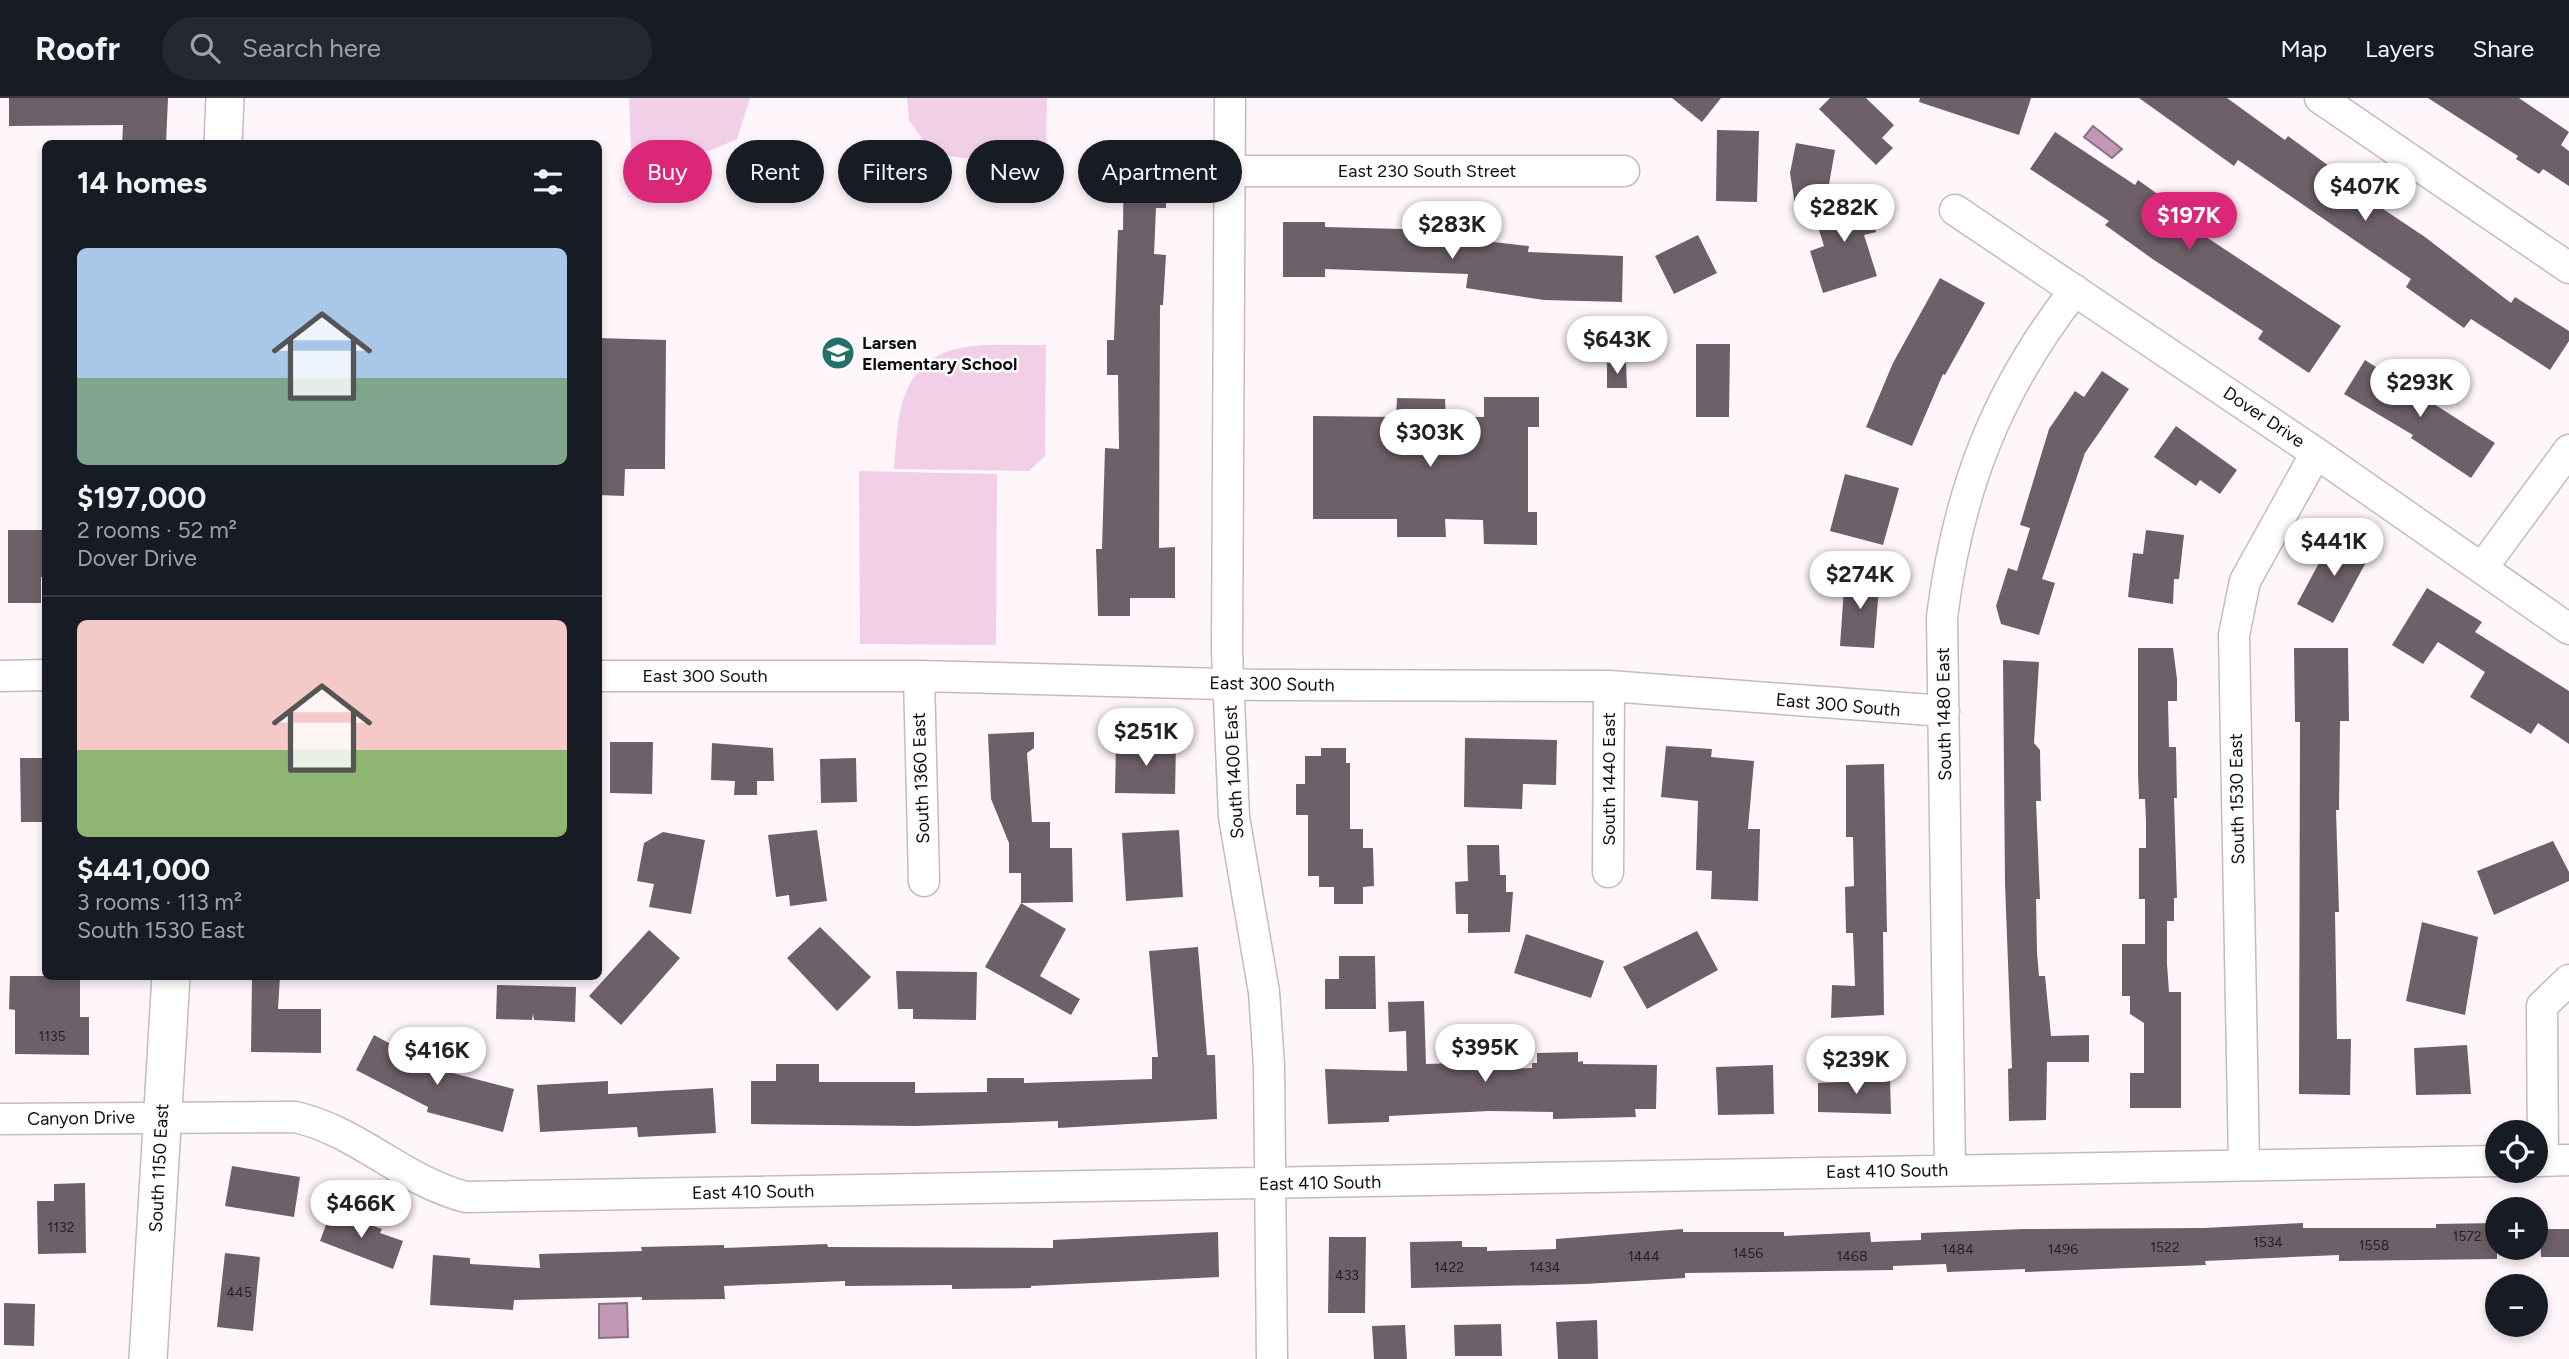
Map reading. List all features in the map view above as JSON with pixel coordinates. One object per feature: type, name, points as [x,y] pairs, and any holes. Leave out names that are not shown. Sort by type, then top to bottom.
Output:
[{"type":"street","points":[[223,140],[225,98]]},
{"type":"street","name":"South 1400 East","points":[[1230,98],[1230,140]]},
{"type":"street","points":[[2320,98],[2569,268]]},
{"type":"street","name":"East 230 South Street","points":[[1242,171],[1624,171]]},
{"type":"street","name":"South 1400 East","points":[[1230,203],[1229,683],[1234,817],[1265,1004],[1269,1066],[1272,1359]]},
{"type":"street","name":"Dover Drive","points":[[1955,210],[2316,453],[2569,629]]},
{"type":"street","name":"South 1480 East","points":[[1950,1170],[1942,617],[1959,514],[1989,429],[2005,395],[2075,290]]},
{"type":"street","points":[[2482,569],[2569,450]]},
{"type":"street","name":"South 1530 East","points":[[2244,1164],[2234,635],[2245,582],[2316,453]]},
{"type":"street","points":[[0,676],[42,675]]},
{"type":"street","name":"East 300 South","points":[[602,676],[919,676],[1229,683],[1609,686],[1944,711]]},
{"type":"street","name":"South 1360 East","points":[[919,676],[924,881]]},
{"type":"street","name":"South 1440 East","points":[[1608,872],[1609,686]]},
{"type":"street","name":"South 1150 East","points":[[148,1359],[171,980]]},
{"type":"street","points":[[2549,1161],[2542,1006],[2569,980]]},
{"type":"street","name":"East 410 South","points":[[162,1116],[295,1117],[315,1122],[335,1128],[426,1185],[466,1197],[2485,1161]]},
{"type":"street","name":"Canyon Drive","points":[[0,1119],[162,1116]]},
{"type":"shaded area","points":[[629,98],[750,98],[737,139],[726,140],[726,144],[712,150],[712,140],[631,140]]},
{"type":"shaded area","points":[[907,98],[1047,98],[1046,140],[966,140],[966,158],[952,156],[952,140],[923,140],[909,120]]},
{"type":"shaded area","points":[[2093,126],[2122,149],[2112,158],[2084,137]]},
{"type":"shaded area","points":[[979,345],[1046,345],[1045,456],[1029,471],[894,469],[902,404],[911,381],[925,365],[941,354],[959,348]]},
{"type":"shaded area","points":[[859,471],[997,474],[996,645],[860,644]]},
{"type":"shaded area","points":[[627,1303],[628,1337],[599,1338],[599,1304]]},
{"type":"building","points":[[9,98],[168,98],[166,140],[122,140],[123,125],[9,126]]},
{"type":"building","points":[[1672,98],[1721,98],[1702,122]]},
{"type":"building","points":[[1830,98],[1866,98],[1894,125],[1882,138],[1893,148],[1876,165],[1819,109]]},
{"type":"building","points":[[1920,98],[2031,98],[2019,135],[1919,102]]},
{"type":"building","points":[[2139,98],[2227,98],[2285,140],[2288,136],[2344,177],[2341,181],[2425,237],[2511,303],[2515,297],[2569,331],[2569,341],[2550,370],[2471,319],[2464,328],[2406,287],[2411,279],[2238,160],[2234,166]]},
{"type":"building","points":[[2428,98],[2519,98],[2569,132],[2561,145],[2569,151],[2569,186],[2543,169],[2539,174],[2516,159],[2518,156]]},
{"type":"building","points":[[1717,130],[1759,131],[1757,202],[1716,201]]},
{"type":"building","points":[[2055,132],[2135,185],[2138,180],[2198,223],[2194,229],[2341,326],[2309,373],[2258,339],[2263,331],[2154,260],[2105,225],[2109,221],[2030,169]]},
{"type":"building","points":[[1796,143],[1835,150],[1825,207],[1796,212],[1790,173]]},
{"type":"building","points":[[1865,195],[1876,232],[1864,235],[1877,276],[1823,293],[1810,251],[1824,246],[1813,211]]},
{"type":"building","points":[[1123,203],[1166,203],[1166,208],[1156,208],[1154,254],[1166,255],[1163,305],[1160,305],[1159,548],[1175,547],[1175,598],[1130,598],[1130,616],[1098,616],[1096,549],[1102,549],[1105,448],[1119,449],[1118,375],[1107,375],[1107,340],[1114,340],[1118,230],[1123,230]]},
{"type":"building","points":[[1283,222],[1325,222],[1325,227],[1440,230],[1440,236],[1529,246],[1528,252],[1623,256],[1622,302],[1544,300],[1466,288],[1468,274],[1325,269],[1325,277],[1283,277]]},
{"type":"building","points":[[1698,235],[1717,273],[1674,294],[1655,256]]},
{"type":"building","points":[[1940,278],[1985,303],[1945,375],[1943,374],[1912,446],[1866,427],[1893,363]]},
{"type":"building","points":[[602,338],[666,340],[665,469],[625,469],[624,496],[602,495]]},
{"type":"building","points":[[1696,344],[1730,344],[1729,417],[1696,417]]},
{"type":"building","points":[[2365,360],[2495,443],[2471,478],[2411,438],[2413,435],[2344,394]]},
{"type":"building","points":[[1607,363],[1626,363],[1627,388],[1607,388]]},
{"type":"building","points":[[2102,371],[2129,389],[2085,453],[2042,579],[2055,583],[2039,635],[2001,624],[1996,606],[2008,568],[2017,571],[2030,528],[2020,525],[2049,429],[2075,391],[2084,397]]},
{"type":"building","points":[[1484,397],[1539,397],[1539,427],[1528,427],[1528,512],[1537,512],[1537,545],[1484,544],[1483,520],[1445,519],[1446,537],[1397,537],[1397,519],[1313,519],[1313,416],[1396,417],[1397,398],[1445,399],[1446,417],[1484,417]]},
{"type":"building","points":[[2176,426],[2237,470],[2220,494],[2200,480],[2196,486],[2154,457]]},
{"type":"building","points":[[1845,474],[1899,488],[1883,545],[1830,531]]},
{"type":"building","points":[[8,530],[42,530],[41,603],[8,603]]},
{"type":"building","points":[[2146,530],[2184,535],[2179,579],[2174,579],[2173,604],[2128,597],[2133,553],[2143,554]]},
{"type":"building","points":[[2335,533],[2371,553],[2333,623],[2297,604]]},
{"type":"building","points":[[1845,574],[1880,576],[1874,648],[1840,646]]},
{"type":"building","points":[[2427,588],[2482,622],[2475,632],[2569,691],[2569,744],[2538,723],[2531,734],[2470,697],[2485,672],[2438,642],[2423,664],[2392,645]]},
{"type":"building","points":[[2138,648],[2173,648],[2177,679],[2177,701],[2168,701],[2169,747],[2176,747],[2177,798],[2174,798],[2177,898],[2174,898],[2174,921],[2167,921],[2167,964],[2169,992],[2181,992],[2181,1108],[2130,1108],[2130,1073],[2144,1073],[2144,1023],[2130,1014],[2130,996],[2122,996],[2122,944],[2145,944],[2145,899],[2139,899],[2139,848],[2146,848],[2146,821],[2145,799],[2139,799]]},
{"type":"building","points":[[2294,648],[2348,648],[2349,721],[2340,721],[2339,810],[2336,810],[2339,912],[2335,912],[2337,1039],[2351,1039],[2350,1095],[2299,1094],[2300,722],[2295,722]]},
{"type":"building","points":[[2003,660],[2039,662],[2034,743],[2040,750],[2041,801],[2036,801],[2040,899],[2036,899],[2037,953],[2039,976],[2045,976],[2051,1036],[2089,1035],[2089,1062],[2047,1062],[2046,1120],[2009,1121],[2008,1069],[2012,1068],[2005,884]]},
{"type":"building","points":[[1034,732],[1034,748],[1027,753],[1032,822],[1050,822],[1050,848],[1072,848],[1073,902],[1021,903],[1021,873],[1009,873],[1009,843],[991,799],[988,734]]},
{"type":"building","points":[[1465,738],[1557,740],[1556,785],[1523,784],[1522,809],[1464,807]]},
{"type":"building","points":[[610,742],[653,742],[652,794],[610,793]]},
{"type":"building","points":[[712,743],[773,748],[774,781],[757,781],[757,795],[734,795],[735,781],[711,780]]},
{"type":"building","points":[[1116,743],[1176,744],[1175,794],[1115,793]]},
{"type":"building","points":[[1666,746],[1712,749],[1711,757],[1754,761],[1748,829],[1760,829],[1758,901],[1711,899],[1712,871],[1696,870],[1698,801],[1661,797]]},
{"type":"building","points":[[1321,748],[1346,748],[1346,763],[1350,763],[1350,829],[1363,829],[1363,848],[1373,848],[1374,886],[1363,887],[1363,904],[1334,904],[1334,887],[1319,887],[1319,876],[1308,876],[1308,815],[1296,815],[1296,784],[1305,784],[1305,756],[1321,756]]},
{"type":"building","points":[[20,758],[42,758],[42,822],[21,822]]},
{"type":"building","points":[[856,758],[857,802],[821,803],[820,759]]},
{"type":"building","points":[[1884,764],[1887,932],[1883,932],[1884,1015],[1831,1018],[1832,985],[1855,986],[1853,933],[1846,933],[1845,887],[1854,886],[1853,837],[1846,837],[1846,765]]},
{"type":"building","points":[[817,830],[827,901],[790,906],[789,895],[776,897],[768,835]]},
{"type":"building","points":[[1179,830],[1183,897],[1126,901],[1122,833]]},
{"type":"building","points":[[663,832],[705,840],[691,914],[649,907],[654,884],[637,881],[644,843]]},
{"type":"building","points":[[2553,841],[2569,872],[2569,881],[2494,915],[2477,871]]},
{"type":"building","points":[[1467,845],[1499,845],[1500,875],[1506,875],[1506,892],[1513,892],[1510,932],[1468,933],[1468,914],[1456,914],[1455,882],[1468,881]]},
{"type":"building","points":[[1021,903],[1066,929],[1040,976],[1080,999],[1071,1015],[985,967]]},
{"type":"building","points":[[2422,922],[2478,937],[2465,1015],[2406,1001]]},
{"type":"building","points":[[820,927],[871,977],[837,1011],[787,958]]},
{"type":"building","points":[[649,930],[680,958],[621,1025],[589,996]]},
{"type":"building","points":[[1697,931],[1718,970],[1647,1009],[1623,967]]},
{"type":"building","points":[[1526,934],[1604,961],[1591,998],[1514,973]]},
{"type":"building","points":[[1198,947],[1207,1055],[1215,1055],[1217,1119],[1058,1128],[1058,1121],[915,1126],[751,1124],[751,1081],[776,1081],[776,1064],[819,1064],[819,1082],[915,1082],[915,1093],[987,1092],[987,1078],[1024,1078],[1024,1083],[1152,1079],[1152,1057],[1158,1057],[1149,951]]},
{"type":"building","points":[[1339,956],[1375,956],[1376,1009],[1325,1009],[1325,979],[1339,979]]},
{"type":"building","points":[[896,971],[977,972],[976,1020],[913,1019],[913,1009],[898,1009]]},
{"type":"building","points":[[10,976],[42,976],[42,980],[80,980],[80,1017],[89,1017],[89,1055],[15,1054],[15,1010],[9,1009]]},
{"type":"building","points":[[252,980],[280,980],[278,1009],[321,1009],[321,1053],[251,1052]]},
{"type":"building","points":[[497,985],[576,987],[575,1022],[534,1020],[533,1014],[532,1020],[496,1019]]},
{"type":"building","points":[[1424,1001],[1426,1064],[1488,1062],[1488,1069],[1532,1068],[1532,1063],[1537,1063],[1537,1053],[1578,1052],[1578,1062],[1583,1061],[1583,1064],[1657,1065],[1656,1109],[1635,1109],[1636,1117],[1553,1119],[1553,1112],[1489,1111],[1389,1116],[1389,1122],[1328,1124],[1325,1069],[1407,1071],[1406,1031],[1389,1032],[1388,1002]]},
{"type":"building","points":[[374,1035],[437,1069],[514,1089],[503,1132],[427,1112],[428,1107],[356,1070]]},
{"type":"building","points":[[2467,1045],[2471,1094],[2416,1095],[2414,1048]]},
{"type":"building","points":[[1773,1065],[1774,1114],[1718,1115],[1716,1067]]},
{"type":"building","points":[[1841,1076],[1890,1078],[1891,1114],[1818,1112],[1818,1083],[1841,1082]]},
{"type":"building","points":[[608,1081],[608,1094],[713,1088],[716,1133],[638,1137],[637,1127],[540,1132],[537,1085]]},
{"type":"building","points":[[232,1166],[300,1177],[294,1217],[225,1206]]},
{"type":"building","points":[[85,1183],[86,1253],[38,1254],[37,1201],[54,1201],[54,1184]]},
{"type":"building","points":[[331,1211],[382,1229],[380,1233],[403,1241],[393,1269],[320,1241]]},
{"type":"building","points":[[2303,1223],[2303,1228],[2436,1228],[2436,1224],[2485,1223],[2485,1259],[2339,1261],[2339,1255],[2205,1261],[2206,1265],[2025,1272],[2025,1269],[1947,1272],[1946,1264],[1893,1266],[1893,1270],[1685,1273],[1685,1278],[1585,1284],[1411,1288],[1410,1242],[1462,1241],[1462,1247],[1487,1247],[1487,1251],[1556,1249],[1556,1239],[1683,1229],[1683,1232],[1784,1232],[1784,1236],[1870,1232],[1871,1242],[1921,1240],[1921,1233],[2024,1229],[2204,1228]]},
{"type":"building","points":[[2548,1229],[2569,1229],[2569,1257],[2548,1257]]},
{"type":"building","points":[[1218,1232],[1219,1277],[1031,1288],[952,1289],[952,1285],[845,1286],[845,1281],[724,1286],[725,1299],[642,1300],[642,1297],[514,1300],[513,1310],[430,1305],[433,1255],[470,1258],[470,1264],[540,1268],[539,1254],[642,1251],[641,1247],[724,1245],[724,1248],[827,1244],[828,1247],[1053,1248],[1053,1240]]},
{"type":"building","points":[[1329,1237],[1366,1237],[1365,1313],[1328,1313]]},
{"type":"building","points":[[225,1253],[260,1257],[253,1331],[217,1327]]},
{"type":"building","points":[[4,1303],[35,1304],[34,1346],[4,1345]]},
{"type":"building","points":[[1597,1320],[1598,1359],[1558,1359],[1556,1322]]},
{"type":"building","points":[[1501,1324],[1502,1356],[1455,1356],[1454,1325]]},
{"type":"building","points":[[1405,1325],[1407,1359],[1374,1359],[1372,1326]]},
{"type":"place","name":"Larsen Elementary School","points":[[838,353]]}]
